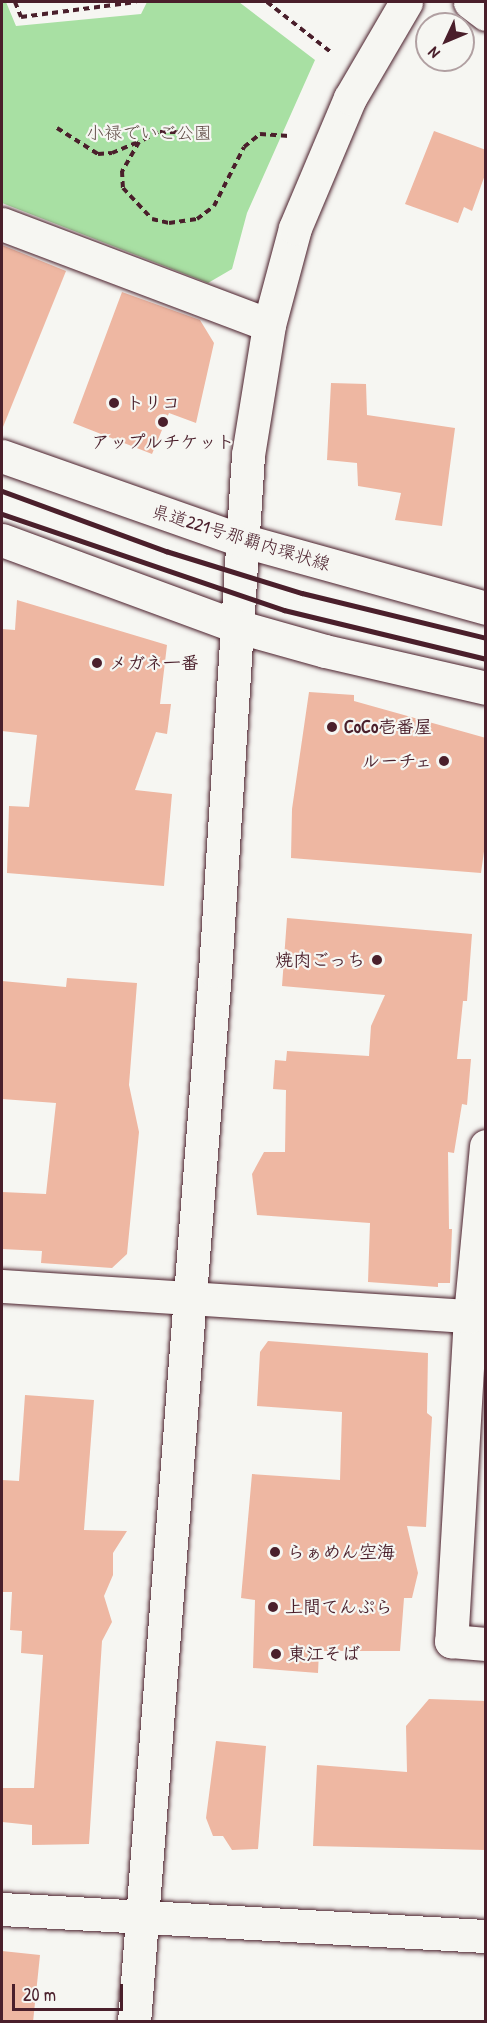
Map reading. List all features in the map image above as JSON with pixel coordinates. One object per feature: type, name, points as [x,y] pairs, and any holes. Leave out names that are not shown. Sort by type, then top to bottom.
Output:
[{"type":"street","points":[[134,2022],[190,1299],[241,540],[250,444],[269,326],[313,179],[350,98],[406,2]]},
{"type":"street","points":[[470,2],[486,14]]},
{"type":"street","points":[[2,224],[269,326]]},
{"type":"street","name":"県道221号那覇内環状線","points":[[2,456],[241,540],[486,608]]},
{"type":"street","points":[[2,540],[236,626],[325,651],[486,688]]},
{"type":"street","points":[[486,1146],[483,1214],[470,1316],[474,1431],[451,1641],[486,1644]]},
{"type":"street","points":[[2,1286],[470,1316]]},
{"type":"street","points":[[2,1909],[486,1936]]},
{"type":"path","points":[[15,2],[21,17],[136,2]]},
{"type":"path","points":[[267,2],[332,53]]},
{"type":"path","points":[[57,128],[98,154],[112,153],[158,132],[189,137]]},
{"type":"path","points":[[139,142],[122,171],[123,188],[152,219],[169,223],[197,219],[214,206],[244,147],[260,134],[289,135]]},
{"type":"green space","name":"小禄でいご公園","points":[[2,2],[6,2],[16,26],[141,14],[147,2],[239,2],[315,60],[247,213],[232,269],[208,283],[2,203]]},
{"type":"building","points":[[434,131],[486,150],[486,172],[472,211],[464,207],[458,223],[405,204]]},
{"type":"building","points":[[2,245],[66,271],[3,427],[2,427]]},
{"type":"building","points":[[122,292],[200,320],[214,343],[196,423],[169,413],[152,454],[73,423]]},
{"type":"building","points":[[331,383],[366,384],[367,415],[455,428],[442,526],[395,520],[401,493],[358,486],[357,463],[327,460]]},
{"type":"building","points":[[17,600],[167,645],[160,704],[171,704],[167,734],[156,732],[135,790],[172,794],[164,886],[7,873],[9,806],[29,807],[37,735],[2,731],[2,629],[15,630]]},
{"type":"building","points":[[309,692],[354,695],[354,701],[486,738],[486,837],[481,873],[291,858],[292,809]]},
{"type":"building","points":[[287,918],[472,934],[467,1001],[463,1001],[457,1059],[471,1059],[467,1105],[462,1104],[454,1153],[448,1152],[449,1229],[452,1229],[450,1283],[438,1283],[438,1287],[368,1282],[370,1223],[257,1215],[252,1174],[264,1152],[285,1152],[286,1090],[273,1089],[275,1060],[286,1061],[287,1051],[369,1056],[371,1026],[385,995],[282,986]]},
{"type":"building","points":[[67,978],[137,983],[129,1085],[139,1132],[127,1254],[112,1268],[41,1263],[42,1251],[2,1249],[2,1192],[46,1194],[56,1103],[2,1099],[2,981],[66,987]]},
{"type":"building","points":[[268,1341],[428,1353],[427,1413],[432,1417],[426,1527],[407,1526],[418,1573],[412,1598],[404,1598],[400,1651],[319,1651],[318,1673],[253,1668],[255,1600],[241,1598],[252,1474],[340,1480],[342,1412],[257,1406],[260,1352]]},
{"type":"building","points":[[25,1395],[94,1400],[84,1530],[127,1531],[113,1553],[113,1575],[104,1596],[112,1622],[102,1641],[89,1844],[32,1845],[32,1825],[2,1822],[2,1788],[34,1788],[43,1655],[21,1653],[22,1631],[10,1630],[12,1592],[2,1592],[2,1480],[19,1481]]},
{"type":"building","points":[[429,1699],[486,1701],[486,1850],[313,1846],[317,1765],[407,1772],[406,1726]]},
{"type":"building","points":[[216,1741],[266,1746],[258,1849],[232,1850],[223,1836],[213,1836],[206,1818]]},
{"type":"building","points":[[2,1951],[40,1955],[33,2022],[2,2022]]},
{"type":"railway","points":[[2,491],[166,551],[302,593],[486,638]]},
{"type":"railway","points":[[2,514],[284,610],[486,659]]},
{"type":"place","name":"トリコ","points":[[114,403]]},
{"type":"place","name":"アップルチケット","points":[[163,422]]},
{"type":"place","name":"メガネ一番","points":[[97,663]]},
{"type":"place","name":"CoCo壱番屋","points":[[332,727]]},
{"type":"place","name":"ルーチェ","points":[[444,761]]},
{"type":"place","name":"焼肉ごっち","points":[[377,960]]},
{"type":"place","name":"らぁめん空海","points":[[275,1552]]},
{"type":"place","name":"上間てんぷら","points":[[273,1607]]},
{"type":"place","name":"東江そば","points":[[276,1654]]}]
